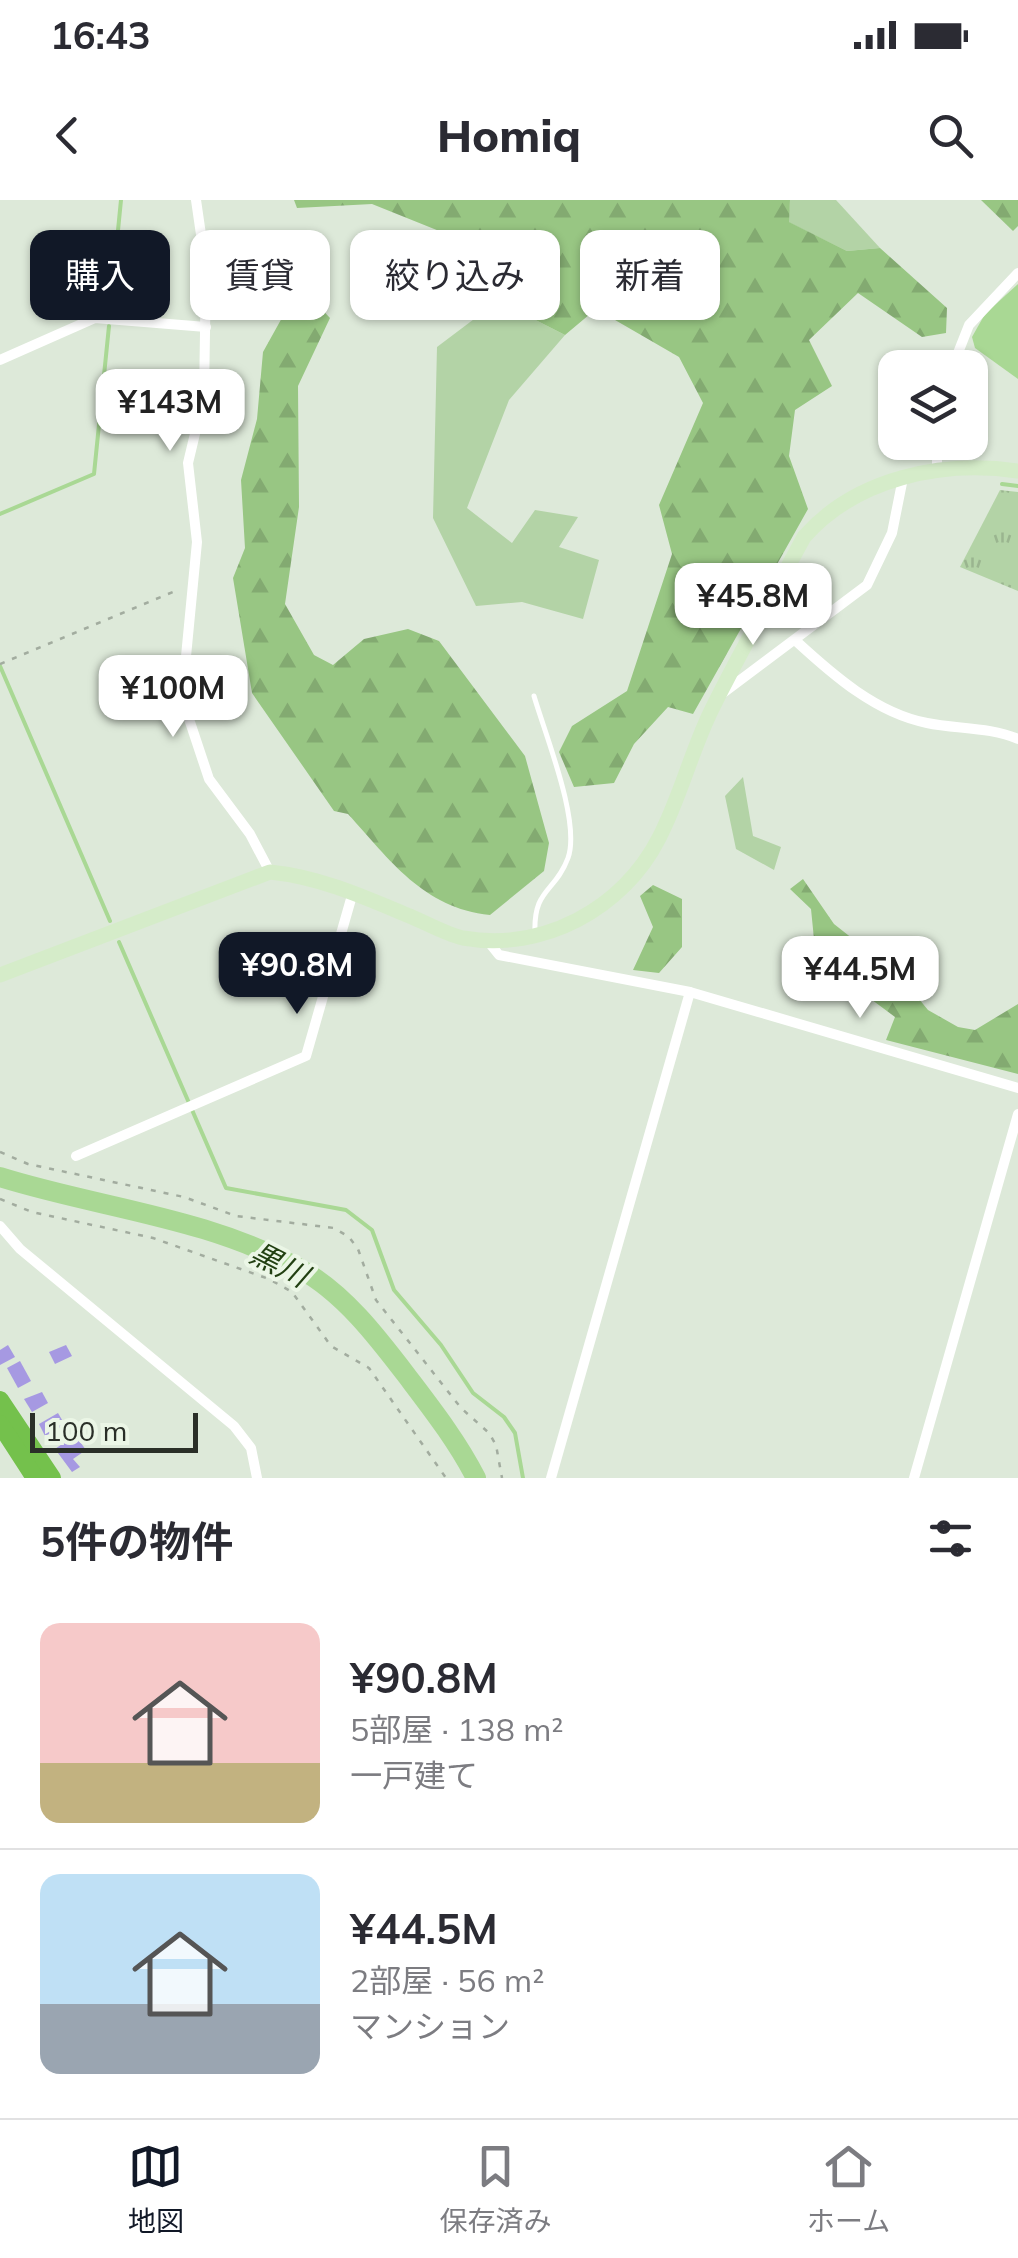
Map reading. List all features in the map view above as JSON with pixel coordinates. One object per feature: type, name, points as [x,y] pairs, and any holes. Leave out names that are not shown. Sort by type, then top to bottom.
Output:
[{"type":"highway","points":[[0,1400],[52,1478]]},
{"type":"highway","points":[[0,1424],[35,1478]]},
{"type":"street","points":[[196,200],[206,268],[206,327],[204,396],[188,464],[197,542],[196,583],[181,672],[182,698],[209,779],[250,834],[270,872]]},
{"type":"street","points":[[960,350],[970,325],[1018,273]]},
{"type":"street","points":[[0,360],[95,318],[206,327]]},
{"type":"street","points":[[937,460],[937,470]]},
{"type":"street","points":[[0,975],[270,872],[303,876],[353,892],[461,938],[535,937],[566,928],[599,908],[631,881],[647,860],[718,697],[804,537],[824,514],[851,496],[937,470],[988,467],[1018,472]]},
{"type":"street","points":[[718,697],[856,595],[880,566],[892,534],[903,478]]},
{"type":"street","points":[[796,641],[850,688],[888,708],[921,722],[1018,739]]},
{"type":"street","points":[[76,1156],[306,1056],[353,892]]},
{"type":"street","points":[[486,939],[499,955],[690,992],[1018,1088]]},
{"type":"street","points":[[550,1478],[690,992]]},
{"type":"street","points":[[914,1478],[1018,1114]]},
{"type":"street","points":[[0,1226],[20,1250],[234,1426],[251,1448],[258,1478]]},
{"type":"lane","points":[[534,696],[571,829],[568,858],[534,907],[535,937]]},
{"type":"path","points":[[2,663],[196,583]]},
{"type":"path","points":[[0,1152],[28,1164],[184,1197],[236,1216],[334,1228],[349,1237],[358,1249],[376,1300],[461,1408],[489,1433],[496,1445],[502,1478]]},
{"type":"path","points":[[0,1199],[32,1212],[154,1238],[269,1279],[292,1292],[331,1346],[369,1368],[446,1478]]},
{"type":"green space","points":[[294,200],[790,200],[789,222],[847,251],[880,248],[947,308],[946,333],[922,337],[858,293],[809,340],[832,386],[795,410],[789,456],[808,509],[693,714],[668,707],[634,744],[614,783],[574,787],[559,752],[572,726],[627,691],[672,554],[659,505],[703,403],[679,357],[615,320],[720,320],[720,230],[580,230],[583,320],[565,335],[535,320],[560,320],[560,230],[437,230],[372,204],[297,208]]},
{"type":"green space","points":[[790,200],[836,200],[880,248],[847,251],[788,222]]},
{"type":"green space","points":[[981,200],[1018,200],[1018,226],[1013,231]]},
{"type":"green space","points":[[281,320],[329,320],[298,386],[299,507],[285,604],[314,655],[333,665],[364,639],[408,629],[439,641],[525,756],[549,843],[544,871],[490,915],[466,911],[427,892],[394,864],[348,814],[334,811],[252,693],[233,578],[245,548],[241,480],[257,419],[263,352]]},
{"type":"green space","points":[[473,320],[535,320],[565,335],[509,400],[467,508],[512,543],[535,510],[578,517],[559,547],[599,560],[583,619],[522,602],[476,606],[433,518],[437,347]]},
{"type":"green space","points":[[1000,490],[1018,492],[1018,591],[960,567]]},
{"type":"green space","points":[[743,777],[753,836],[781,847],[774,870],[736,849],[725,796]]},
{"type":"green space","points":[[803,879],[834,924],[900,976],[928,1010],[958,1027],[975,1030],[1018,1004],[1018,1074],[886,1040],[895,1017],[860,991],[835,950],[814,939],[811,909],[790,889]]},
{"type":"green space","points":[[653,885],[682,899],[682,947],[659,973],[633,970],[653,927],[640,896]]},
{"type":"shaded area","points":[[1018,284],[1018,379],[988,357],[988,350],[975,348],[972,337],[985,314]]},
{"type":"building","points":[[8,1345],[15,1357],[0,1365],[0,1350]]},
{"type":"building","points":[[66,1345],[72,1356],[55,1364],[49,1352]]},
{"type":"building","points":[[20,1361],[31,1381],[18,1388],[7,1368]]},
{"type":"building","points":[[42,1392],[48,1403],[32,1412],[24,1399]]},
{"type":"building","points":[[58,1413],[65,1425],[45,1436],[39,1424]]},
{"type":"building","points":[[75,1435],[86,1450],[73,1459],[80,1467],[72,1472],[55,1449]]},
{"type":"waterway","points":[[118,230],[121,200]]},
{"type":"waterway","points":[[0,514],[94,474],[109,326]]},
{"type":"waterway","points":[[1002,484],[1018,486]]},
{"type":"waterway","points":[[0,666],[110,921]]},
{"type":"waterway","points":[[119,942],[226,1188],[346,1210],[372,1230],[394,1290],[441,1345],[473,1393],[504,1417],[515,1433],[523,1478]]},
{"type":"waterway","name":"黒川","points":[[0,1177],[228,1237],[316,1279],[345,1303],[384,1346],[444,1426],[476,1478]]}]
